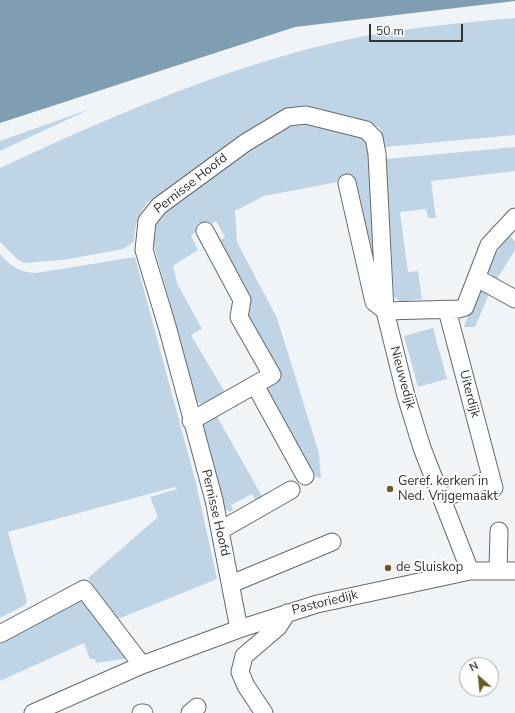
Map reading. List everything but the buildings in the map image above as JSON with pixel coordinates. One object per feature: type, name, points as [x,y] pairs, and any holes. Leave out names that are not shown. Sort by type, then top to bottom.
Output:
[{"type":"street","name":"Pernisse Hoofd","points":[[239,629],[221,530],[191,421],[168,326],[144,250],[147,221],[158,206],[266,128],[288,117],[306,115],[366,130],[374,138],[377,154],[385,311]]},
{"type":"street","name":"Nieuwedijk","points":[[347,182],[374,302],[385,311],[406,396],[422,448],[470,571]]},
{"type":"street","points":[[385,311],[447,310],[465,307],[489,245],[515,217]]},
{"type":"street","points":[[191,421],[272,375],[239,317],[242,300],[205,231]]},
{"type":"street","points":[[477,278],[515,299]]},
{"type":"street","name":"Uiterdijk","points":[[442,499],[492,483],[447,310]]},
{"type":"street","points":[[255,385],[305,476]]},
{"type":"street","points":[[221,530],[291,490]]},
{"type":"street","points":[[498,570],[499,531]]},
{"type":"street","points":[[231,584],[332,542]]},
{"type":"street","name":"Pastoriedijk","points":[[33,713],[142,665],[239,629],[317,604],[470,571],[515,571]]},
{"type":"street","points":[[0,634],[84,589],[142,665]]},
{"type":"street","points":[[264,713],[246,686],[240,672],[244,656],[278,627],[287,613]]},
{"type":"shaded area","points":[[0,0],[515,1],[295,27],[0,123]]},
{"type":"shaded area","points":[[515,18],[515,135],[385,147],[381,129],[377,126],[314,112],[289,111],[279,113],[147,203],[137,222],[134,242],[123,249],[63,260],[24,263],[17,259],[0,242],[0,168],[76,133],[192,86],[272,59],[312,48],[388,32],[439,25]]},
{"type":"shaded area","points":[[90,109],[0,151],[0,141]]},
{"type":"shaded area","points":[[301,122],[363,136],[367,143],[378,286],[353,179],[264,196],[235,211],[237,242],[277,318],[319,453],[321,478],[316,477],[266,388],[244,315],[217,243],[225,237],[216,221],[191,235],[198,250],[173,266],[177,283],[202,329],[191,335],[226,394],[205,406],[197,402],[152,239],[154,228],[166,209],[279,130]]},
{"type":"shaded area","points":[[515,147],[515,171],[431,181],[436,218],[428,218],[426,209],[400,212],[408,272],[418,271],[422,299],[401,302],[394,297],[386,159]]},
{"type":"shaded area","points":[[509,234],[515,242],[515,250],[497,279],[485,270]]},
{"type":"shaded area","points":[[0,254],[15,268],[36,273],[135,257],[196,483],[217,579],[118,619],[88,578],[158,517],[150,497],[177,489],[175,487],[8,532],[27,601],[25,605],[0,618]]},
{"type":"shaded area","points":[[477,290],[489,294],[475,327],[464,327]]},
{"type":"shaded area","points":[[433,328],[447,379],[418,387],[404,336]]},
{"type":"shaded area","points":[[215,413],[263,498],[256,501],[252,494],[231,505],[233,510],[230,512],[224,509],[202,427],[204,419]]},
{"type":"shaded area","points":[[84,594],[130,658],[96,663],[95,659],[90,659],[84,643],[0,681],[0,638]]},
{"type":"place","name":"Geref. kerken in Ned. Vrijgemaakt","points":[[390,489]]},
{"type":"place","name":"de Sluiskop","points":[[388,568]]}]
